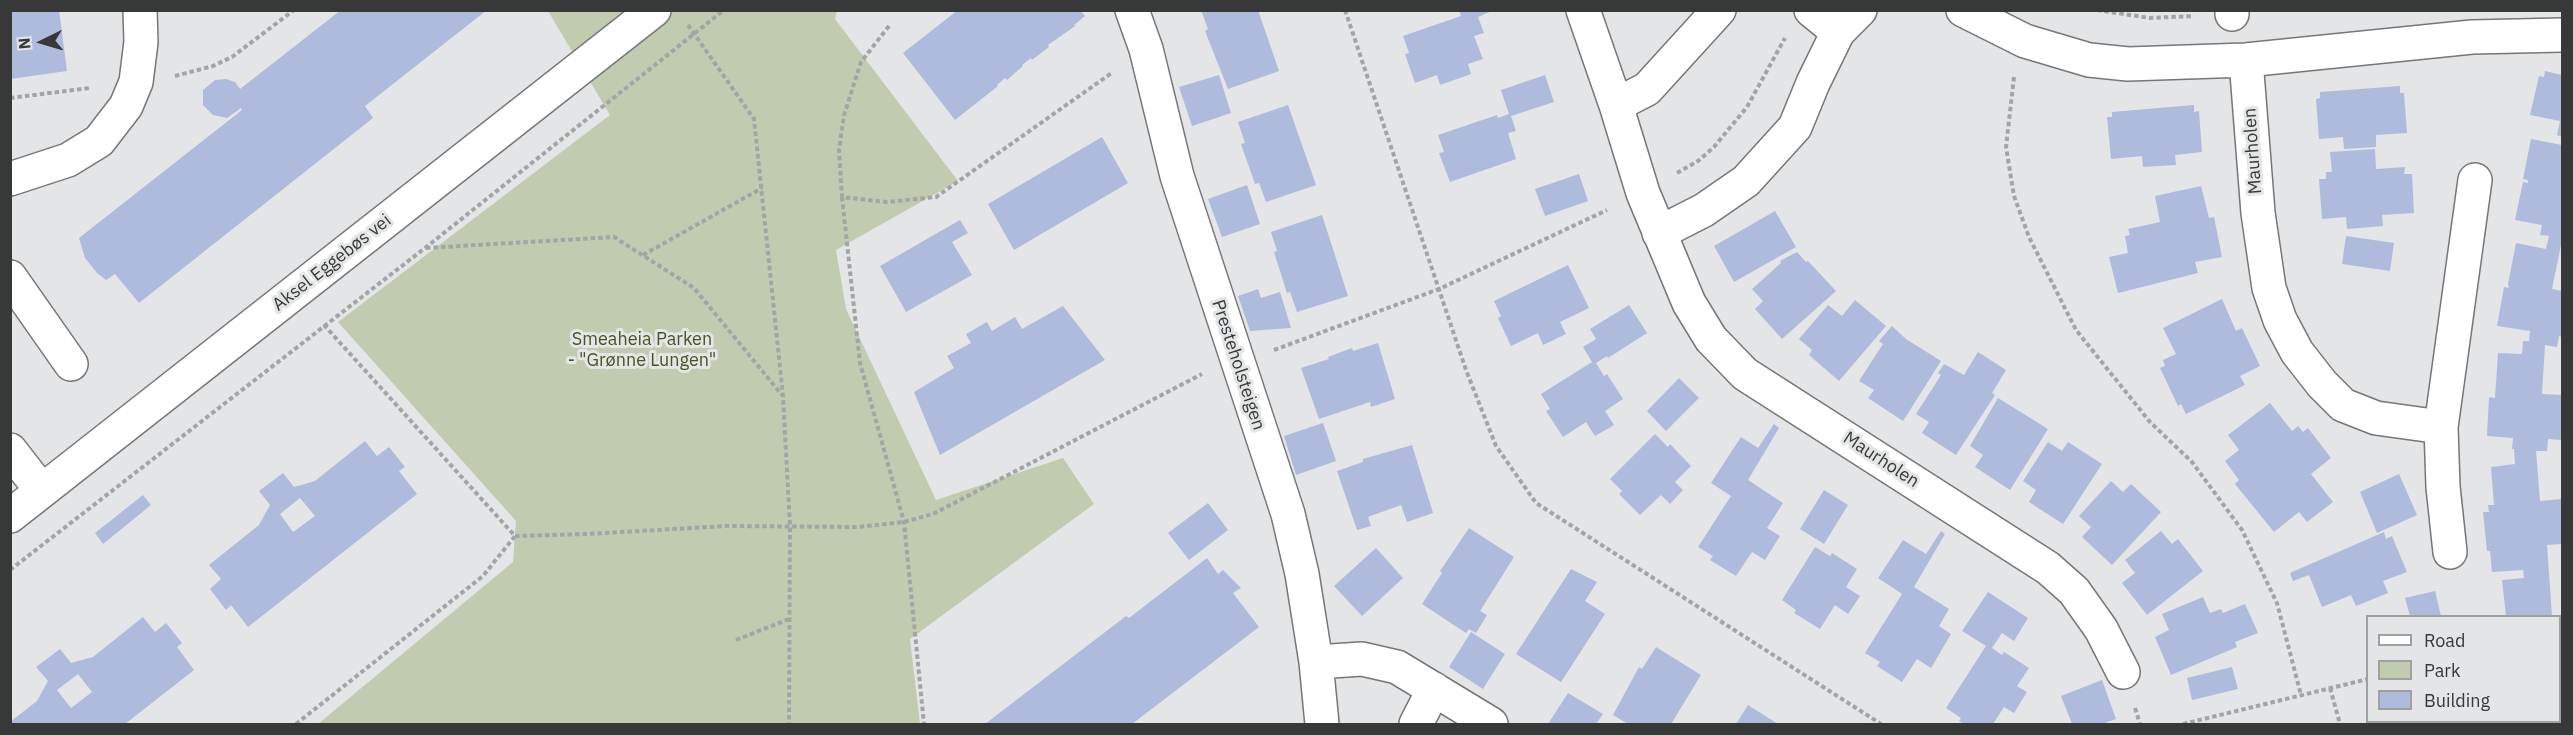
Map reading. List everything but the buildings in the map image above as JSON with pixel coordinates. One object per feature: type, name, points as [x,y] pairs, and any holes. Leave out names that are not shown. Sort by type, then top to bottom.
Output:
[{"type":"street","points":[[10,179],[68,160],[99,141],[126,106],[136,82],[141,42],[140,10]]},
{"type":"street","name":"Aksel Eggebøs vei","points":[[10,516],[654,10]]},
{"type":"street","name":"Presteholsteigen","points":[[1132,10],[1146,49],[1177,176],[1288,514],[1302,574],[1316,662],[1322,724]]},
{"type":"street","name":"Maurholen","points":[[1583,10],[1643,193],[1689,303],[1711,339],[1745,374],[2048,568],[2074,591],[2101,629],[2123,672]]},
{"type":"street","points":[[1616,105],[1647,89],[1719,10]]},
{"type":"street","points":[[1963,10],[2025,41],[2089,60],[2128,64],[2246,60],[2471,24],[2562,35]]},
{"type":"street","points":[[1800,21],[1849,21]]},
{"type":"street","points":[[1659,233],[1704,210],[1746,181],[1795,127],[1813,83],[1849,21]]},
{"type":"street","name":"Maurholen","points":[[2246,60],[2258,213],[2269,288],[2280,320],[2297,352],[2322,384],[2343,405],[2376,418],[2441,427]]},
{"type":"street","points":[[2450,552],[2443,487],[2441,427],[2475,180]]},
{"type":"street","points":[[10,277],[71,364]]},
{"type":"street","points":[[10,450],[42,491]]},
{"type":"street","points":[[1316,662],[1362,659],[1397,667],[1491,724]]},
{"type":"street","points":[[1416,724],[1434,689]]},
{"type":"path","points":[[10,570],[425,248],[724,10]]},
{"type":"path","points":[[1345,10],[1466,370],[1497,446],[1536,503],[1881,724]]},
{"type":"path","points":[[2097,10],[2150,18],[2232,12]]},
{"type":"path","points":[[324,325],[515,536],[726,526],[858,527],[904,522],[933,514],[1199,375],[1438,289],[1643,193],[1698,161],[1714,147],[1747,107],[1800,21]]},
{"type":"path","points":[[889,26],[861,62],[844,115],[839,150],[860,363],[904,522],[924,724]]},
{"type":"path","points":[[694,34],[754,119],[783,396],[790,526],[789,724]]},
{"type":"path","points":[[2025,41],[2017,60],[2010,93],[2006,147],[2014,196],[2029,237],[2076,330],[2150,422],[2192,462],[2242,530],[2277,603],[2291,649],[2301,695]]},
{"type":"path","points":[[842,198],[887,202],[936,197],[1146,49]]},
{"type":"path","points":[[643,255],[762,188]]},
{"type":"path","points":[[425,248],[614,237],[694,288],[783,396]]},
{"type":"path","points":[[297,724],[483,576],[515,536]]},
{"type":"path","points":[[736,640],[789,619]]},
{"type":"path","points":[[2183,724],[2366,679]]},
{"type":"path","points":[[2330,688],[2340,724]]},
{"type":"green space","name":"Smeaheia Parken - \"Grønne Lungen\"","points":[[548,11],[837,11],[835,19],[958,181],[836,250],[846,309],[936,500],[1063,458],[1094,504],[910,639],[920,724],[318,724],[513,562],[516,521],[338,322],[610,115]]}]
